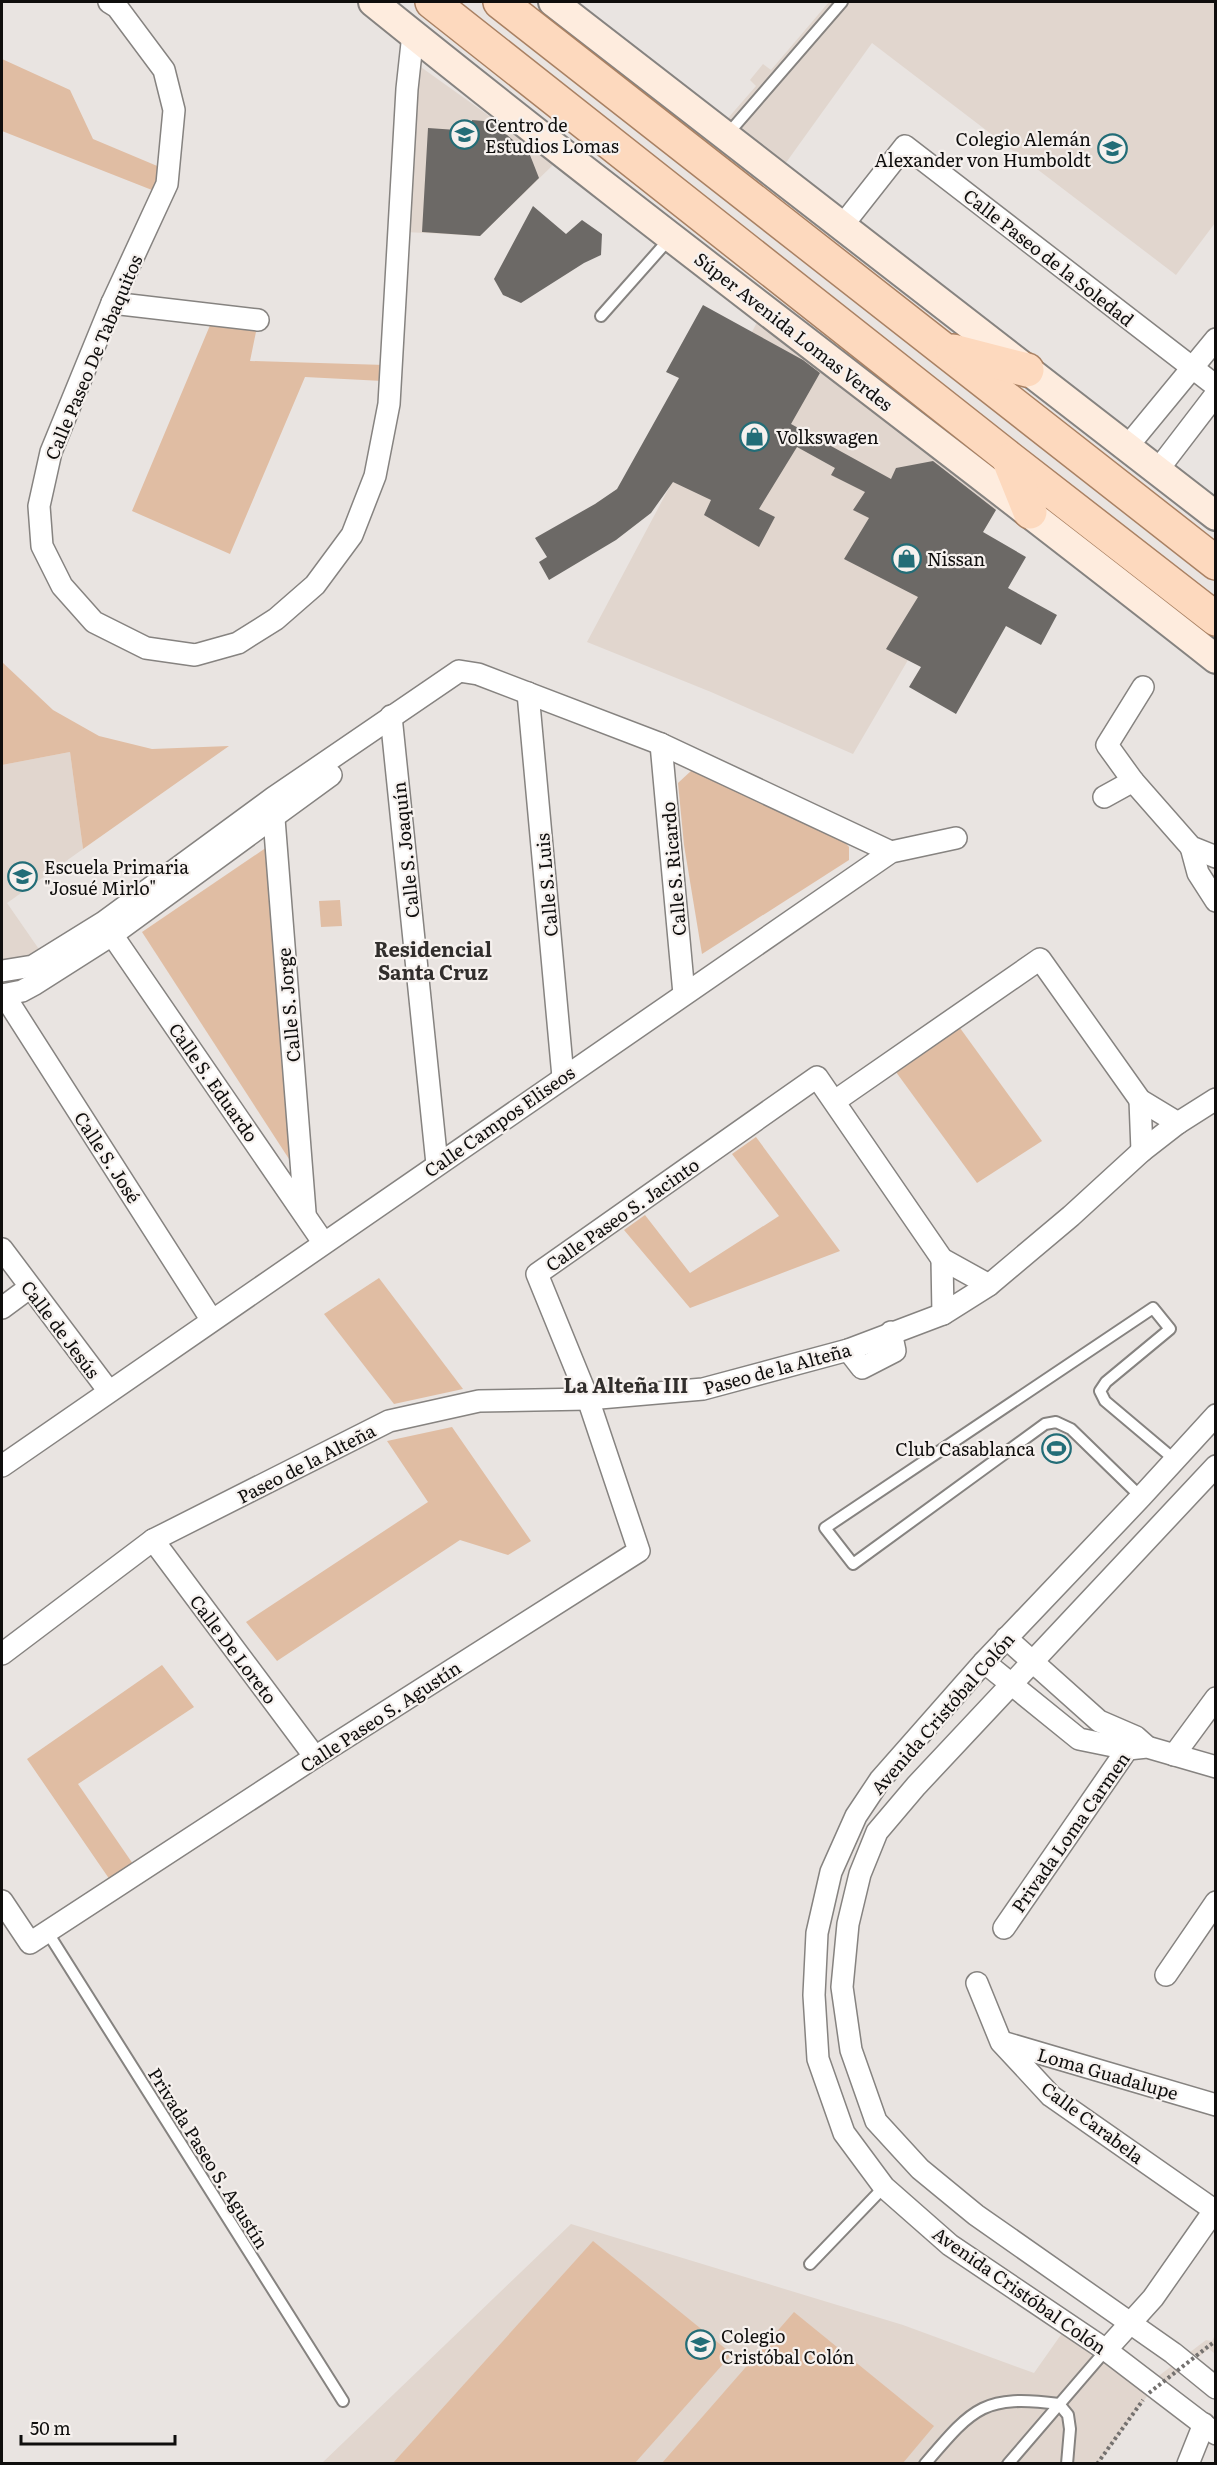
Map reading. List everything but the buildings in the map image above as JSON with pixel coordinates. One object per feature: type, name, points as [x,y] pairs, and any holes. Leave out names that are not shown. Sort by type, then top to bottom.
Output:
[{"type":"main road","name":"Súper Avenida Lomas Verdes","points":[[373,2],[563,155],[1030,512],[1215,659]]},
{"type":"main road","name":"Súper Avenida Lomas Verdes","points":[[432,2],[1215,619]]},
{"type":"main road","points":[[500,2],[1215,563]]},
{"type":"main road","points":[[553,2],[1215,516]]},
{"type":"main road","points":[[942,348],[1027,370]]},
{"type":"main road","points":[[1009,458],[1030,512]]},
{"type":"street","name":"Calle Paseo De Tabaquitos","points":[[109,2],[117,7],[164,70],[174,110],[167,184],[112,303],[51,452],[39,506],[42,546],[62,586],[94,622],[146,648],[195,655],[238,643],[276,620],[315,585],[352,535],[375,476],[389,404],[407,89],[413,34]]},
{"type":"street","name":"Calle Paseo de la Soledad","points":[[842,226],[905,146],[1215,386]]},
{"type":"street","points":[[112,303],[258,320]]},
{"type":"street","points":[[1127,447],[1215,339]]},
{"type":"street","points":[[1157,471],[1215,394]]},
{"type":"street","points":[[3,995],[35,984],[108,928],[392,723],[478,674],[661,744],[891,852]]},
{"type":"street","points":[[1143,687],[1107,746],[1133,781],[1191,847],[1215,857]]},
{"type":"street","name":"Calle S. Luis","points":[[528,693],[563,1077]]},
{"type":"street","name":"Calle S. Joaquín","points":[[392,723],[437,1164]]},
{"type":"street","name":"Calle S. Ricardo","points":[[661,744],[684,994]]},
{"type":"street","points":[[1104,797],[1133,781]]},
{"type":"street","name":"Calle S. Jorge","points":[[273,808],[305,1212]]},
{"type":"street","name":"Calle Campos Eliseos","points":[[108,1390],[891,852],[956,838]]},
{"type":"street","points":[[1191,847],[1198,873],[1215,901]]},
{"type":"street","points":[[2,971],[33,966],[108,928]]},
{"type":"street","name":"Calle S. Eduardo","points":[[108,928],[305,1212],[323,1242]]},
{"type":"street","points":[[989,1285],[942,1259],[835,1101],[1040,959],[1140,1100],[1178,1123]]},
{"type":"street","name":"Calle S. José","points":[[3,995],[211,1319]]},
{"type":"street","name":"Calle Paseo S. Jacinto","points":[[588,1399],[537,1274],[817,1077],[835,1101]]},
{"type":"street","name":"Paseo de la Alteña","points":[[2,1654],[153,1540],[389,1421],[478,1401],[588,1399],[703,1389],[848,1350],[943,1314],[989,1285],[1071,1216],[1142,1151],[1178,1123],[1215,1099]]},
{"type":"street","points":[[1140,1100],[1142,1151]]},
{"type":"street","name":"Calle de Jesús","points":[[2,1249],[29,1288],[108,1390],[2,1466]]},
{"type":"street","points":[[942,1259],[943,1314]]},
{"type":"street","points":[[2,1308],[29,1288]]},
{"type":"street","name":"Calle Paseo S. Agustín","points":[[2,1901],[30,1943],[315,1757],[639,1551],[588,1399]]},
{"type":"street","name":"Avenida Cristóbal Colón","points":[[1210,2429],[1106,2350],[950,2245],[884,2187],[844,2133],[818,2060],[814,1995],[817,1933],[831,1872],[856,1816],[880,1780],[1006,1638],[1141,1497],[1215,1415]]},
{"type":"street","name":"Avenida Cristóbal Colón","points":[[1215,1466],[916,1786],[877,1832],[860,1874],[848,1924],[842,1988],[851,2050],[876,2121],[920,2169],[976,2215],[1173,2353],[1215,2388]]},
{"type":"street","name":"Calle De Loreto","points":[[153,1540],[315,1757]]},
{"type":"street","points":[[1006,1638],[1098,1721],[1137,1744]]},
{"type":"street","points":[[984,1662],[1079,1739],[1137,1744],[1215,1767]]},
{"type":"street","points":[[1174,1755],[1215,1698]]},
{"type":"street","name":"Privada Loma Carmen","points":[[1004,1928],[1137,1744]]},
{"type":"street","points":[[1166,1975],[1215,1902]]},
{"type":"street","name":"Calle Carabela","points":[[977,1983],[1001,2042],[1051,2096],[1215,2209]]},
{"type":"street","name":"Loma Guadalupe","points":[[1001,2042],[1215,2105]]},
{"type":"street","points":[[1106,2350],[1153,2298],[1215,2209]]},
{"type":"street","points":[[1188,2463],[1210,2429]]},
{"type":"lane","points":[[726,137],[842,2]]},
{"type":"lane","points":[[601,316],[671,237]]},
{"type":"lane","points":[[1141,1497],[1071,1429],[1056,1422],[1045,1424],[853,1564],[825,1528],[1153,1308],[1170,1329],[1106,1382],[1100,1391],[1105,1401],[1175,1460]]},
{"type":"lane","name":"Privada Paseo S. Agustín","points":[[48,1933],[343,2401]]},
{"type":"lane","points":[[810,2264],[884,2187]]},
{"type":"lane","points":[[1008,2463],[1106,2350]]},
{"type":"lane","points":[[925,2463],[959,2424],[976,2410],[1001,2402],[1029,2400],[1059,2404],[1068,2415],[1070,2429],[1067,2463]]},
{"type":"path","points":[[1097,2463],[1149,2393],[1215,2341]]},
{"type":"shaded area","name":"Colegio Alemán Alexander von Humboldt","points":[[829,2],[1215,2],[1215,223],[1176,275],[872,43],[780,171],[722,125],[756,86],[750,80],[763,64],[771,70]]},
{"type":"shaded area","points":[[2,59],[70,90],[93,139],[162,168],[157,192],[2,131]]},
{"type":"shaded area","name":"Centro de Estudios Lomas","points":[[418,65],[555,163],[480,236],[406,232]]},
{"type":"shaded area","points":[[762,313],[1001,501],[853,754],[711,692],[587,642]]},
{"type":"shaded area","points":[[211,323],[257,327],[250,361],[385,365],[383,381],[305,377],[230,554],[132,511]]},
{"type":"shaded area","points":[[2,662],[53,710],[99,736],[152,749],[229,746],[83,849],[70,752],[2,765]]},
{"type":"shaded area","name":"Escuela Primaria \"Josué Mirlo\"","points":[[70,752],[83,849],[7,903],[43,955],[2,966],[2,765]]},
{"type":"shaded area","points":[[692,770],[840,837],[849,847],[849,860],[702,954],[684,845],[678,783]]},
{"type":"shaded area","points":[[270,845],[277,891],[289,1159],[142,932]]},
{"type":"shaded area","points":[[340,900],[342,926],[321,927],[319,901]]},
{"type":"shaded area","points":[[960,1028],[1042,1141],[977,1183],[896,1072]]},
{"type":"shaded area","points":[[756,1137],[840,1251],[690,1308],[624,1230],[645,1215],[690,1273],[779,1216],[732,1154]]},
{"type":"shaded area","points":[[379,1278],[463,1389],[394,1404],[324,1314]]},
{"type":"shaded area","points":[[452,1427],[531,1541],[508,1555],[460,1540],[277,1661],[246,1622],[428,1502],[387,1441]]},
{"type":"shaded area","points":[[162,1665],[194,1707],[78,1784],[133,1864],[110,1880],[27,1759]]},
{"type":"shaded area","name":"Colegio Cristóbal Colón","points":[[571,2224],[903,2325],[1034,2373],[1065,2329],[1152,2381],[1206,2340],[1212,2341],[1215,2335],[1215,2354],[1209,2349],[1148,2395],[1099,2463],[321,2464]]},
{"type":"shaded area","points":[[593,2241],[732,2354],[635,2463],[393,2463]]},
{"type":"shaded area","points":[[794,2312],[934,2426],[903,2463],[662,2463]]},
{"type":"place","name":"Centro de Estudios Lomas","points":[[464,134]]},
{"type":"place","name":"Colegio Alemán Alexander von Humboldt","points":[[1112,148]]},
{"type":"place","name":"Volkswagen","points":[[755,436]]},
{"type":"place","name":"Nissan","points":[[906,558]]},
{"type":"place","name":"Escuela Primaria \"Josué Mirlo\"","points":[[23,876]]},
{"type":"place","name":"Club Casablanca","points":[[1056,1448]]},
{"type":"place","name":"Colegio Cristóbal Colón","points":[[700,2345]]},
{"type":"district","name":"Residencial Santa Cruz","points":[[433,960]]},
{"type":"district","name":"La Alteña III","points":[[626,1384]]}]
